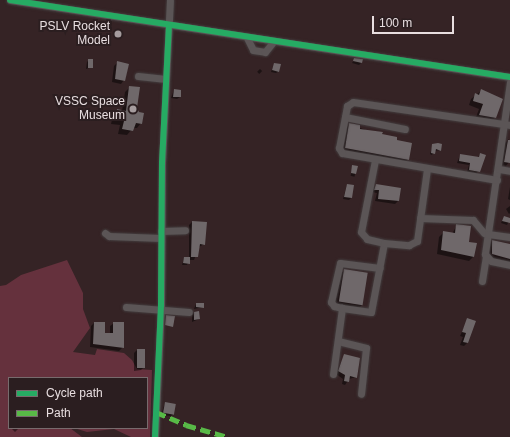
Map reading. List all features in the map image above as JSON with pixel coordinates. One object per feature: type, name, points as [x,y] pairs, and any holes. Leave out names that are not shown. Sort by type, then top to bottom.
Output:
[{"type":"street","points":[[10,0],[510,78]]},
{"type":"street","points":[[155,437],[161,310],[161,234],[170,0]]},
{"type":"street","points":[[247,38],[253,50],[265,52],[273,42]]},
{"type":"street","points":[[138,76],[166,79]]},
{"type":"street","points":[[482,281],[486,257],[486,234],[507,125],[510,82]]},
{"type":"street","points":[[497,180],[374,160],[340,151],[347,106],[353,102],[507,125]]},
{"type":"street","points":[[345,117],[405,129]]},
{"type":"street","points":[[374,160],[361,232],[367,239],[384,243],[414,244],[420,218],[427,169]]},
{"type":"street","points":[[499,169],[510,171]]},
{"type":"street","points":[[420,218],[473,220],[486,234],[510,237]]},
{"type":"street","points":[[105,233],[109,236],[161,234],[185,230]]},
{"type":"street","points":[[380,268],[340,263],[331,302],[334,306],[368,312],[372,311],[380,268],[384,243]]},
{"type":"street","points":[[486,257],[491,261],[510,265]]},
{"type":"street","points":[[126,307],[190,312]]},
{"type":"street","points":[[333,374],[342,308]]},
{"type":"street","points":[[338,341],[364,346],[367,349],[362,394]]},
{"type":"shaded area","points":[[0,0],[510,0],[510,437],[0,437]]},
{"type":"shaded area","points":[[67,260],[83,293],[83,309],[90,328],[73,352],[95,355],[97,349],[124,353],[132,360],[137,369],[152,370],[150,437],[131,437],[114,429],[148,429],[148,377],[8,377],[8,429],[71,429],[82,437],[0,437],[0,286],[6,285],[21,275]]},
{"type":"shaded area","points":[[77,429],[114,429],[87,432]]},
{"type":"building","points":[[354,58],[363,59],[362,63],[353,61]]},
{"type":"building","points":[[88,59],[93,59],[93,68],[88,68]]},
{"type":"building","points":[[117,61],[129,64],[125,81],[115,79]]},
{"type":"building","points":[[274,63],[281,64],[279,72],[272,70]]},
{"type":"building","name":"VSSC Space Museum","points":[[129,86],[140,87],[137,108],[139,112],[144,113],[142,124],[136,123],[133,131],[122,129],[124,121],[115,120],[117,109],[126,111]]},
{"type":"building","points":[[174,89],[181,90],[181,97],[173,97]]},
{"type":"building","points":[[481,89],[503,99],[496,118],[479,115],[483,104],[473,101],[475,93],[479,95]]},
{"type":"building","points":[[349,123],[360,125],[360,129],[383,132],[382,134],[397,137],[397,140],[412,143],[409,160],[345,148]]},
{"type":"building","points":[[508,140],[510,140],[510,163],[504,162]]},
{"type":"building","points":[[432,144],[442,144],[441,151],[436,149],[435,154],[431,153]]},
{"type":"building","points":[[480,153],[486,155],[480,172],[469,170],[470,163],[459,161],[460,154],[479,157]]},
{"type":"building","points":[[352,165],[358,166],[356,174],[351,173]]},
{"type":"building","points":[[347,184],[354,185],[352,198],[344,197]]},
{"type":"building","points":[[376,184],[401,188],[399,201],[378,199],[379,190],[374,190]]},
{"type":"building","points":[[504,216],[510,218],[510,223],[502,221]]},
{"type":"building","points":[[192,221],[207,222],[205,245],[200,244],[198,257],[191,257]]},
{"type":"building","points":[[456,224],[471,226],[469,242],[477,243],[474,257],[441,250],[443,231],[455,233]]},
{"type":"building","points":[[492,240],[510,244],[510,259],[492,254]]},
{"type":"building","points":[[184,257],[190,257],[190,264],[183,263]]},
{"type":"building","points":[[344,269],[368,273],[363,305],[339,302]]},
{"type":"building","points":[[196,303],[204,303],[204,308],[196,307]]},
{"type":"building","points":[[199,311],[200,319],[194,320],[194,312]]},
{"type":"building","points":[[166,315],[175,316],[173,327],[165,325]]},
{"type":"building","points":[[467,318],[476,321],[468,343],[463,342],[466,333],[462,332]]},
{"type":"building","points":[[94,322],[105,322],[105,333],[113,333],[113,322],[124,322],[124,348],[93,344]]},
{"type":"building","points":[[137,349],[145,349],[145,368],[137,368]]},
{"type":"building","points":[[344,354],[360,358],[357,378],[350,376],[349,382],[344,381],[345,375],[338,371]]},
{"type":"building","points":[[165,402],[176,404],[174,415],[163,413]]},
{"type":"marked path","points":[[156,412],[186,425],[228,437]]},
{"type":"cycle path","points":[[10,0],[510,77]]},
{"type":"cycle path","points":[[155,437],[161,305],[162,163],[169,26]]},
{"type":"place","name":"PSLV Rocket Model","points":[[118,34]]},
{"type":"place","name":"VSSC Space Museum","points":[[133,109]]}]
